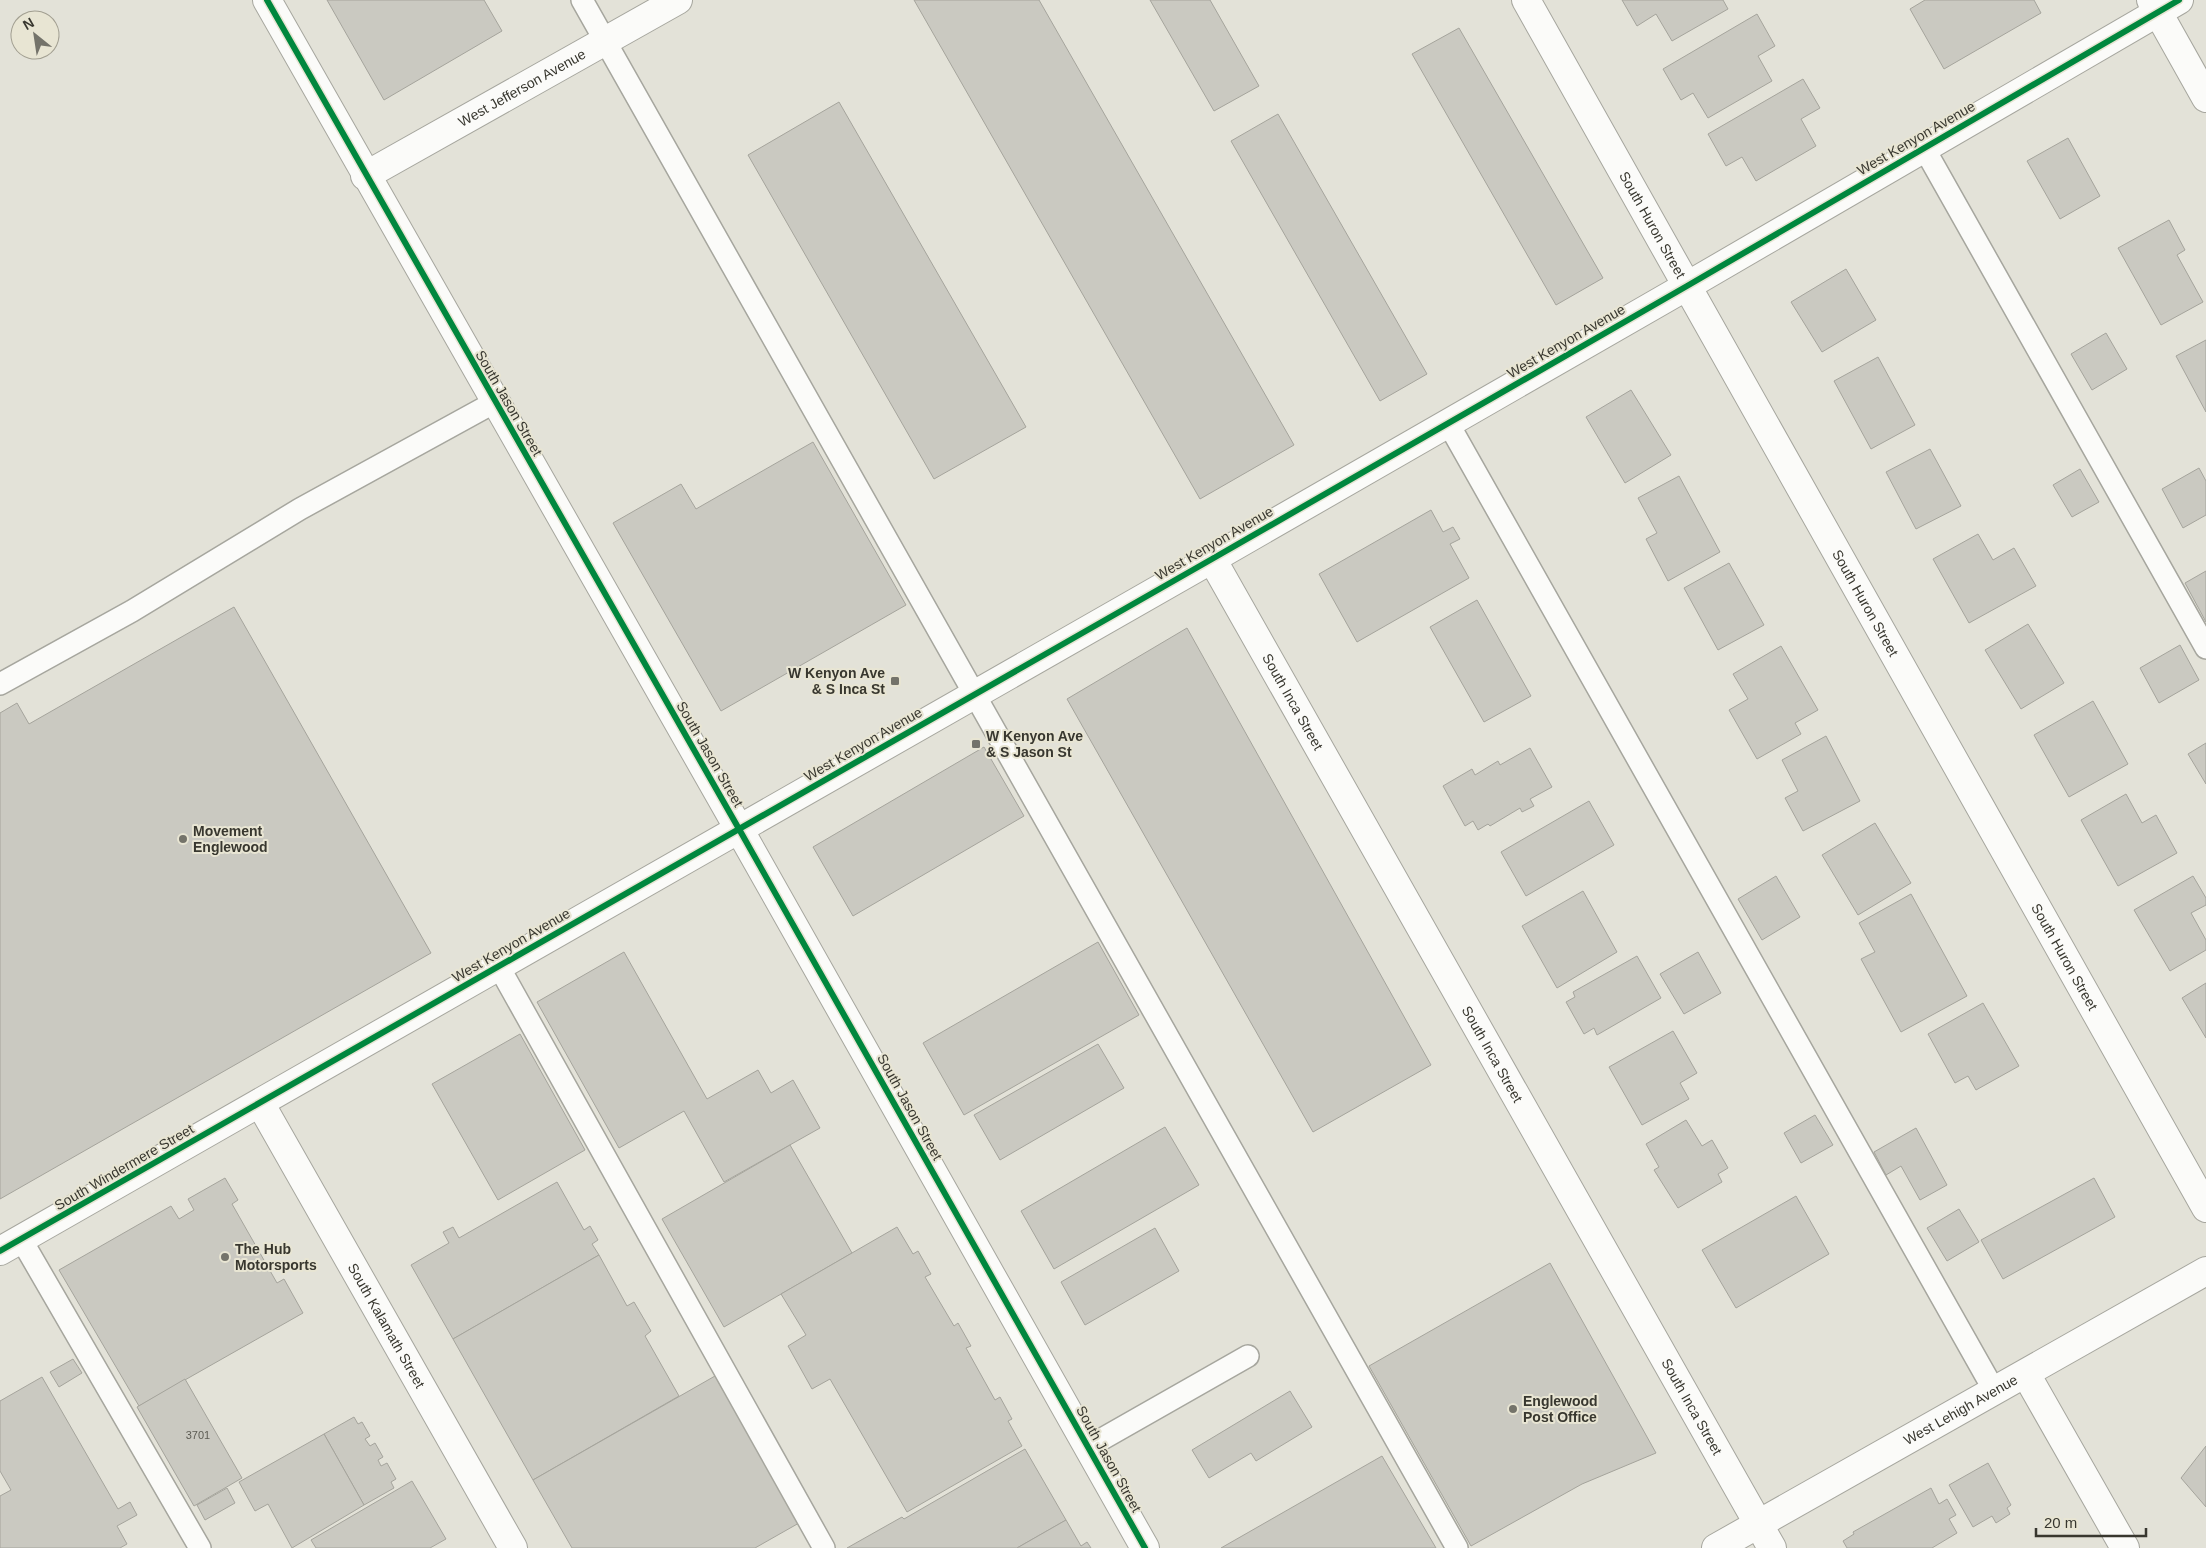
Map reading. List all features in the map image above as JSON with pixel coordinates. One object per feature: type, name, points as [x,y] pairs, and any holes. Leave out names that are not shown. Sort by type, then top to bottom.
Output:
[{"type":"street","name":"South Jason Street","points":[[267,0],[365,176],[739,829],[1145,1548]]},
{"type":"street","name":"West Jefferson Avenue","points":[[365,176],[678,0]]},
{"type":"street","name":"South Huron Street","points":[[1526,0],[2206,1208]]},
{"type":"street","name":"West Kenyon Avenue","points":[[260,1103],[1687,286],[1924,148],[2163,4]]},
{"type":"street","points":[[2163,4],[2206,98]]},
{"type":"street","name":"South Inca Street","points":[[1212,559],[1772,1548]]},
{"type":"street","name":"South Windermere Street","points":[[11,1245],[260,1103]]},
{"type":"street","name":"South Kalamath Street","points":[[260,1103],[513,1548]]},
{"type":"street","name":"West Lehigh Avenue","points":[[1716,1548],[1995,1392],[2206,1270]]},
{"type":"street","points":[[2026,1374],[2124,1548]]},
{"type":"lane","points":[[582,0],[1457,1548]]},
{"type":"lane","points":[[1924,148],[2206,648]]},
{"type":"lane","points":[[0,684],[132,611],[300,509],[495,402]]},
{"type":"lane","points":[[1448,423],[1995,1392]]},
{"type":"lane","points":[[498,967],[824,1548]]},
{"type":"lane","points":[[11,1245],[200,1548]]},
{"type":"lane","points":[[1088,1447],[1248,1356]]},
{"type":"building","points":[[327,0],[484,0],[502,31],[384,100]]},
{"type":"building","points":[[914,0],[1039,0],[1294,445],[1200,499]]},
{"type":"building","points":[[1150,0],[1210,0],[1259,86],[1214,111]]},
{"type":"building","points":[[1622,0],[1723,0],[1728,9],[1672,41],[1656,14],[1637,26]]},
{"type":"building","points":[[1925,0],[2034,0],[2041,13],[1944,69],[1910,9]]},
{"type":"building","points":[[1757,14],[1775,46],[1758,56],[1772,81],[1708,118],[1693,93],[1681,100],[1663,69]]},
{"type":"building","points":[[1459,28],[1603,278],[1556,305],[1412,54]]},
{"type":"building","points":[[1803,79],[1820,108],[1801,119],[1816,146],[1756,181],[1742,157],[1726,166],[1708,134]]},
{"type":"building","points":[[839,102],[1026,427],[934,479],[748,155]]},
{"type":"building","points":[[1278,114],[1427,374],[1380,401],[1231,141]]},
{"type":"building","points":[[2068,138],[2100,196],[2060,219],[2027,161]]},
{"type":"building","points":[[2169,220],[2185,250],[2177,255],[2203,302],[2161,325],[2118,248]]},
{"type":"building","points":[[1846,269],[1876,320],[1822,352],[1791,302]]},
{"type":"building","points":[[2106,333],[2127,369],[2092,390],[2071,354]]},
{"type":"building","points":[[2206,340],[2206,412],[2176,356]]},
{"type":"building","points":[[1878,357],[1915,425],[1871,449],[1834,381]]},
{"type":"building","points":[[1631,390],[1671,455],[1625,483],[1586,417]]},
{"type":"building","points":[[813,442],[906,605],[721,711],[613,523],[681,484],[696,509]]},
{"type":"building","points":[[1930,449],[1961,506],[1916,529],[1886,472]]},
{"type":"building","points":[[2199,468],[2206,481],[2206,515],[2183,528],[2162,489]]},
{"type":"building","points":[[2080,469],[2099,502],[2072,517],[2053,485]]},
{"type":"building","points":[[1679,476],[1720,552],[1668,581],[1646,539],[1657,533],[1638,498]]},
{"type":"building","points":[[1431,510],[1443,532],[1453,527],[1460,539],[1450,544],[1469,578],[1357,642],[1319,574]]},
{"type":"building","points":[[1978,534],[1993,560],[2014,548],[2036,586],[1969,623],[1933,559]]},
{"type":"building","points":[[1729,563],[1764,625],[1718,650],[1684,588]]},
{"type":"building","points":[[2206,571],[2206,622],[2185,583]]},
{"type":"building","points":[[1477,600],[1531,696],[1484,722],[1430,627]]},
{"type":"building","name":"Movement Englewood","points":[[234,607],[431,953],[0,1199],[0,713],[17,703],[29,724]]},
{"type":"building","points":[[2028,624],[2064,683],[2021,709],[1985,650]]},
{"type":"building","points":[[1187,628],[1431,1065],[1313,1132],[1067,699]]},
{"type":"building","points":[[2180,645],[2199,680],[2159,703],[2140,668]]},
{"type":"building","points":[[1781,646],[1818,710],[1795,723],[1801,734],[1757,759],[1729,710],[1748,699],[1733,674]]},
{"type":"building","points":[[2093,701],[2128,764],[2069,797],[2034,735]]},
{"type":"building","points":[[1826,736],[1860,801],[1803,831],[1785,798],[1798,791],[1782,760]]},
{"type":"building","points":[[2206,743],[2206,784],[2188,754]]},
{"type":"building","points":[[984,747],[1024,816],[853,916],[813,847]]},
{"type":"building","points":[[1530,748],[1552,787],[1530,799],[1534,806],[1522,812],[1520,808],[1490,826],[1488,824],[1478,830],[1473,821],[1465,826],[1443,786],[1472,769],[1475,775],[1498,761],[1500,765]]},
{"type":"building","points":[[2126,794],[2142,823],[2156,815],[2177,853],[2118,886],[2081,820]]},
{"type":"building","points":[[1589,801],[1614,845],[1526,896],[1501,852]]},
{"type":"building","points":[[1875,823],[1911,883],[1858,915],[1822,855]]},
{"type":"building","points":[[1776,876],[1800,917],[1762,940],[1738,899]]},
{"type":"building","points":[[2193,876],[2206,898],[2206,905],[2191,913],[2206,940],[2206,950],[2170,971],[2134,910]]},
{"type":"building","points":[[1583,891],[1617,952],[1557,988],[1522,926]]},
{"type":"building","points":[[1911,894],[1967,996],[1901,1032],[1861,959],[1875,952],[1859,923]]},
{"type":"building","points":[[1098,942],[1139,1015],[964,1115],[923,1043]]},
{"type":"building","points":[[624,952],[707,1099],[758,1070],[771,1093],[793,1080],[820,1128],[724,1182],[684,1111],[619,1148],[537,1002]]},
{"type":"building","points":[[1698,952],[1721,993],[1684,1014],[1660,974]]},
{"type":"building","points":[[1637,956],[1661,998],[1597,1035],[1594,1028],[1584,1034],[1566,1002],[1575,997],[1573,992]]},
{"type":"building","points":[[2206,983],[2206,1038],[2182,998]]},
{"type":"building","points":[[1983,1003],[2019,1066],[1976,1090],[1968,1076],[1955,1083],[1928,1034]]},
{"type":"building","points":[[1673,1031],[1697,1073],[1680,1083],[1689,1099],[1642,1125],[1609,1067]]},
{"type":"building","points":[[520,1034],[585,1150],[498,1200],[432,1084]]},
{"type":"building","points":[[1098,1044],[1124,1088],[1000,1160],[974,1115]]},
{"type":"building","points":[[1815,1115],[1833,1145],[1801,1163],[1784,1133]]},
{"type":"building","points":[[1686,1120],[1702,1146],[1712,1140],[1728,1168],[1718,1174],[1722,1182],[1678,1208],[1654,1170],[1659,1167],[1646,1144]]},
{"type":"building","points":[[1165,1127],[1199,1185],[1054,1269],[1021,1211]]},
{"type":"building","points":[[1916,1128],[1947,1185],[1920,1200],[1901,1166],[1886,1175],[1874,1152]]},
{"type":"building","points":[[790,1145],[852,1253],[724,1327],[662,1219]]},
{"type":"building","points":[[225,1178],[238,1200],[232,1204],[277,1283],[284,1279],[303,1313],[139,1406],[59,1270],[171,1206],[179,1219],[194,1210],[188,1199]]},
{"type":"building","points":[[2094,1178],[2115,1217],[2003,1279],[1981,1240]]},
{"type":"building","points":[[557,1182],[584,1230],[590,1226],[598,1240],[592,1244],[599,1255],[453,1339],[411,1265],[449,1243],[443,1232],[453,1227],[459,1238]]},
{"type":"building","points":[[1796,1196],[1829,1254],[1736,1308],[1702,1250]]},
{"type":"building","points":[[1959,1209],[1979,1242],[1947,1261],[1927,1228]]},
{"type":"building","points":[[897,1227],[913,1254],[918,1251],[931,1274],[925,1277],[954,1326],[958,1323],[971,1346],[966,1348],[995,1400],[1000,1397],[1012,1419],[1008,1421],[1022,1446],[907,1512],[830,1379],[812,1389],[788,1346],[806,1335],[781,1294]]},
{"type":"building","points":[[1155,1228],[1179,1271],[1085,1325],[1061,1282]]},
{"type":"building","points":[[599,1255],[627,1306],[634,1302],[651,1331],[645,1336],[679,1396],[533,1480],[453,1339]]},
{"type":"building","name":"Englewood Post Office","points":[[1550,1263],[1656,1453],[1582,1484],[1471,1546],[1369,1366]]},
{"type":"building","points":[[73,1359],[82,1373],[59,1387],[50,1372]]},
{"type":"building","points":[[715,1376],[799,1523],[755,1548],[572,1548],[533,1480]]},
{"type":"building","points":[[42,1377],[118,1509],[130,1502],[137,1515],[117,1526],[127,1544],[120,1548],[0,1548],[0,1496],[11,1490],[0,1471],[0,1401]]},
{"type":"building","points":[[185,1379],[242,1478],[194,1506],[137,1407]]},
{"type":"building","points":[[1290,1391],[1312,1427],[1256,1461],[1251,1453],[1209,1478],[1192,1450]]},
{"type":"building","points":[[354,1417],[358,1424],[362,1422],[370,1436],[365,1439],[370,1446],[375,1443],[383,1457],[378,1460],[381,1466],[387,1463],[396,1479],[391,1482],[394,1488],[364,1505],[324,1434]]},
{"type":"building","points":[[324,1434],[364,1505],[292,1548],[268,1504],[255,1511],[239,1482]]},
{"type":"building","points":[[2206,1446],[2206,1507],[2181,1478]]},
{"type":"building","points":[[1025,1449],[1066,1520],[1017,1548],[847,1548],[902,1517],[904,1519]]},
{"type":"building","points":[[1382,1456],[1436,1548],[1221,1548]]},
{"type":"building","points":[[1988,1463],[2011,1505],[2007,1508],[2010,1514],[1996,1523],[1992,1516],[1973,1527],[1949,1485]]},
{"type":"building","points":[[412,1481],[446,1539],[430,1548],[316,1548],[311,1540]]},
{"type":"building","points":[[227,1488],[235,1503],[205,1520],[197,1505]]},
{"type":"building","points":[[1931,1488],[1939,1504],[1947,1499],[1956,1515],[1949,1519],[1957,1533],[1932,1548],[1847,1548],[1843,1541],[1854,1534],[1853,1532]]},
{"type":"building","points":[[1066,1520],[1081,1546],[1087,1542],[1091,1548],[1017,1548]]},
{"type":"cycle path","points":[[267,0],[739,829],[1145,1548]]},
{"type":"cycle path","points":[[0,1251],[1212,559],[2179,0]]},
{"type":"place","name":"W Kenyon Ave & S Inca St","points":[[895,681]]},
{"type":"place","name":"W Kenyon Ave & S Jason St","points":[[976,744]]},
{"type":"place","name":"Movement Englewood","points":[[183,839]]},
{"type":"place","name":"The Hub Motorsports","points":[[225,1257]]},
{"type":"place","name":"Englewood Post Office","points":[[1513,1409]]}]
